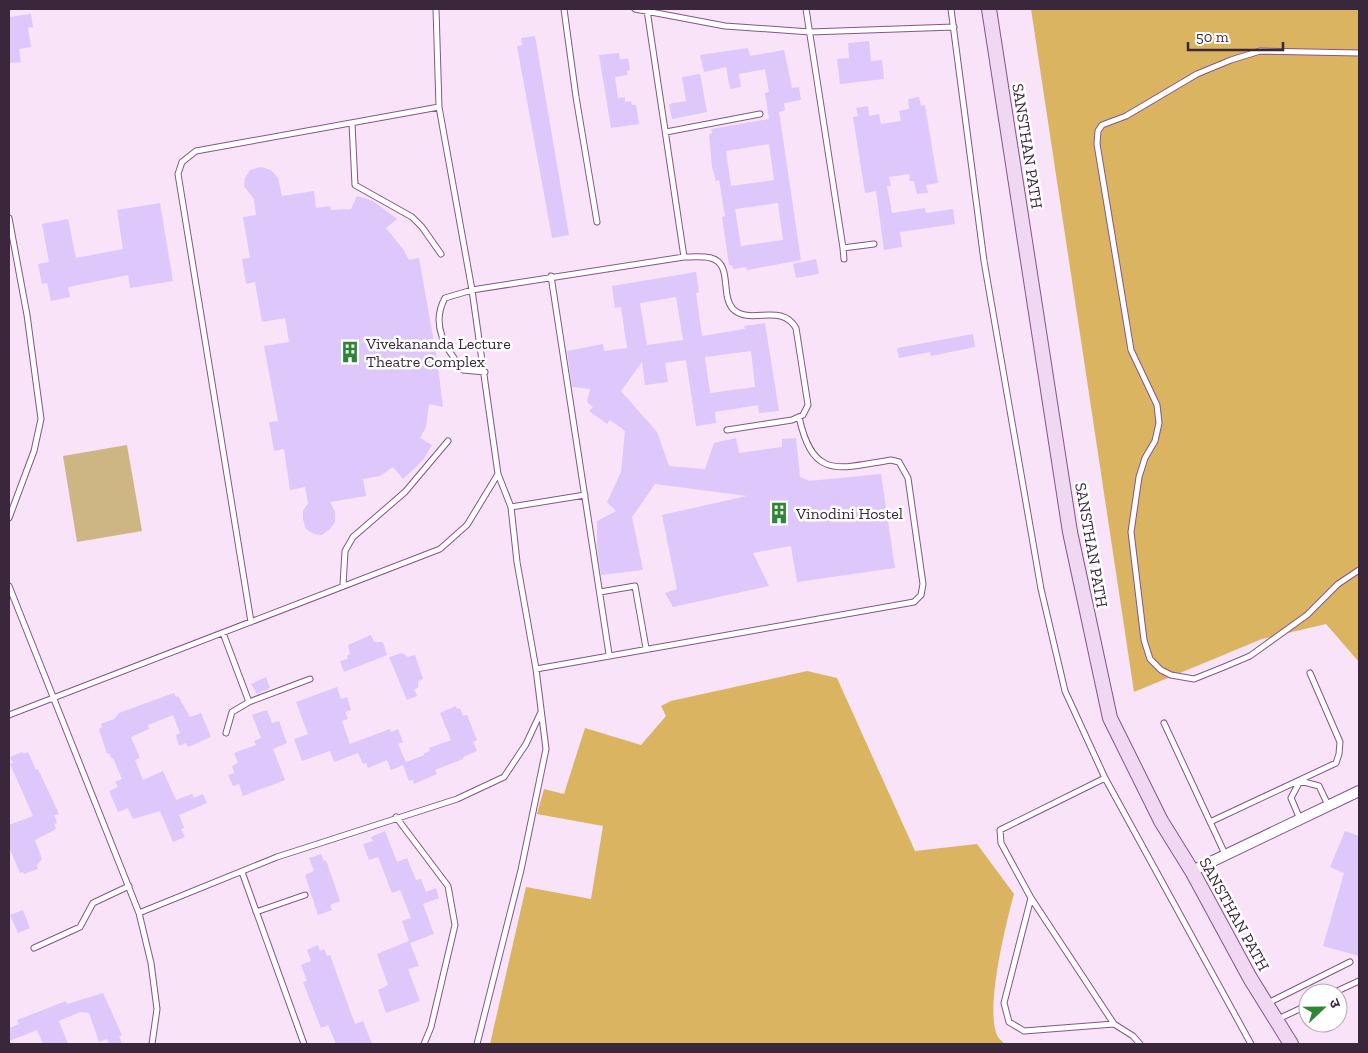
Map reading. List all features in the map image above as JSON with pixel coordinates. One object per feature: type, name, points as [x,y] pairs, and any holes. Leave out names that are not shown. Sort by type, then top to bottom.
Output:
[{"type":"street","name":"SANSTHAN PATH","points":[[989,9],[1070,532],[1090,635],[1110,718],[1161,821],[1192,871],[1250,978],[1291,1044]]},
{"type":"street","points":[[1192,871],[1359,791]]},
{"type":"lane","points":[[436,9],[439,107],[472,290],[498,474],[511,507],[517,562],[536,669],[546,749],[521,870],[477,1044]]},
{"type":"lane","points":[[564,9],[576,97],[597,222]]},
{"type":"lane","points":[[635,9],[725,26],[810,32],[954,27]]},
{"type":"lane","points":[[806,9],[844,259]]},
{"type":"lane","points":[[950,9],[954,27],[984,261],[1041,589],[1065,691],[1105,778],[1251,1044]]},
{"type":"lane","points":[[647,10],[684,257]]},
{"type":"lane","points":[[1359,54],[1260,51],[1231,60],[1197,74],[1126,116],[1102,125],[1098,131],[1097,144],[1130,350],[1157,404],[1159,423],[1155,441],[1145,458],[1139,477],[1131,532],[1144,640],[1150,658],[1160,670],[1171,675],[1194,679],[1224,667],[1250,656],[1307,615],[1338,584],[1359,570]]},
{"type":"lane","points":[[251,622],[178,174],[182,162],[196,150],[439,107]]},
{"type":"lane","points":[[666,132],[760,114]]},
{"type":"lane","points":[[352,123],[355,185],[412,218],[422,227],[441,254]]},
{"type":"lane","points":[[9,218],[27,315],[41,419],[34,451],[9,518]]},
{"type":"lane","points":[[843,248],[874,244]]},
{"type":"lane","points":[[485,372],[463,370],[442,341],[439,308],[445,298],[472,290],[551,276],[684,257],[711,258],[724,269],[726,297],[734,310],[745,314],[785,316],[792,320],[796,328],[808,405],[799,417],[792,420],[727,430]]},
{"type":"lane","points":[[551,276],[609,654]]},
{"type":"lane","points":[[536,669],[609,654],[914,602],[921,595],[923,584],[908,478],[904,468],[899,462],[891,460],[837,468],[823,464],[803,437],[799,417]]},
{"type":"lane","points":[[343,585],[345,551],[353,536],[405,492],[448,441]]},
{"type":"lane","points":[[9,715],[440,549],[467,525],[498,474]]},
{"type":"lane","points":[[511,507],[585,495]]},
{"type":"lane","points":[[9,586],[139,913],[151,964],[157,1009],[152,1044]]},
{"type":"lane","points":[[600,592],[635,586],[646,648]]},
{"type":"lane","points":[[223,633],[249,702]]},
{"type":"lane","points":[[1210,822],[1336,762],[1340,742],[1310,673]]},
{"type":"lane","points":[[226,733],[232,712],[249,702],[310,679]]},
{"type":"lane","points":[[139,913],[277,857],[396,817],[457,799],[504,777],[526,744],[541,712]]},
{"type":"lane","points":[[1164,723],[1226,854]]},
{"type":"lane","points":[[1105,778],[1000,830],[1001,843],[1031,898],[1114,1024],[1133,1036],[1140,1044]]},
{"type":"lane","points":[[1300,780],[1319,786],[1328,805]]},
{"type":"lane","points":[[1300,780],[1291,798],[1300,818]]},
{"type":"lane","points":[[396,817],[448,886],[455,924],[431,1027],[424,1044]]},
{"type":"lane","points":[[242,872],[304,1044]]},
{"type":"lane","points":[[34,948],[80,927],[93,903],[129,886]]},
{"type":"lane","points":[[256,912],[305,895]]},
{"type":"lane","points":[[1031,898],[1004,1002],[1009,1022],[1024,1031],[1114,1024]]},
{"type":"lane","points":[[1266,1004],[1350,962]]},
{"type":"lane","points":[[1276,1020],[1298,1010]]},
{"type":"shaded area","points":[[1031,9],[1359,9],[1359,662],[1326,624],[1262,639],[1134,692]]},
{"type":"shaded area","points":[[127,445],[142,531],[77,542],[63,456]]},
{"type":"shaded area","points":[[807,671],[837,678],[915,851],[977,844],[1014,894],[998,966],[993,1006],[997,1035],[1005,1044],[490,1044],[526,887],[591,899],[603,826],[537,814],[544,789],[564,794],[585,728],[641,745],[666,716],[661,706],[671,701]]},
{"type":"building","points":[[31,14],[33,27],[28,28],[31,47],[19,49],[21,62],[10,63],[9,17]]},
{"type":"building","points":[[535,36],[569,235],[552,238],[517,46],[522,45],[521,38]]},
{"type":"building","points":[[869,41],[871,61],[882,60],[884,79],[840,84],[837,59],[849,58],[848,43]]},
{"type":"building","points":[[748,48],[750,56],[784,50],[792,88],[799,87],[801,100],[784,103],[785,110],[779,112],[801,260],[747,270],[746,267],[733,269],[732,265],[729,265],[722,217],[725,216],[719,180],[716,181],[712,167],[709,134],[712,133],[711,129],[769,119],[765,93],[769,92],[765,69],[739,74],[741,87],[730,89],[726,67],[704,72],[700,55]],"holes":[[[769,144],[774,180],[731,186],[726,151]],[[778,203],[783,240],[741,246],[735,209]]]},
{"type":"building","points":[[619,53],[620,60],[628,58],[630,70],[627,71],[627,75],[615,77],[618,98],[625,97],[625,102],[631,101],[632,105],[636,105],[639,124],[611,128],[599,55]]},
{"type":"building","points":[[700,74],[707,112],[672,119],[669,104],[686,101],[682,77]]},
{"type":"building","points":[[919,97],[921,106],[925,105],[938,183],[926,185],[928,193],[917,194],[914,181],[910,181],[909,174],[889,177],[891,186],[887,186],[892,213],[925,208],[926,213],[953,209],[955,224],[900,232],[902,247],[884,250],[876,191],[865,193],[853,117],[858,116],[856,108],[868,106],[869,116],[879,114],[881,124],[901,121],[899,111],[909,109],[908,99]]},
{"type":"building","name":"Vivekananda Lecture Theatre Complex","points":[[261,167],[271,170],[278,178],[282,196],[314,191],[316,208],[330,206],[331,210],[351,209],[357,196],[373,201],[397,219],[386,228],[403,249],[409,260],[419,258],[437,359],[443,407],[429,404],[426,427],[420,438],[432,445],[423,460],[403,479],[393,467],[380,476],[363,479],[366,496],[330,502],[335,512],[335,522],[322,535],[314,534],[306,529],[303,519],[303,511],[308,503],[305,487],[290,490],[284,449],[274,451],[269,422],[278,421],[264,346],[289,342],[285,318],[262,322],[255,282],[246,284],[242,259],[250,258],[243,217],[256,215],[254,199],[244,186],[245,178],[250,170]]},
{"type":"building","points":[[160,203],[173,281],[130,288],[128,275],[68,287],[70,297],[51,301],[47,283],[42,284],[38,264],[49,262],[42,224],[68,219],[76,258],[123,249],[117,210]]},
{"type":"building","points":[[816,259],[819,274],[796,278],[793,264]]},
{"type":"building","name":"Vinodini Hostel","points":[[696,272],[699,292],[696,293],[702,336],[745,329],[744,326],[765,323],[779,411],[759,413],[758,405],[715,412],[716,423],[696,426],[686,360],[665,363],[668,382],[645,385],[642,362],[621,391],[657,432],[669,466],[705,469],[714,443],[736,438],[739,453],[782,447],[782,439],[796,438],[800,477],[809,481],[881,474],[895,568],[797,582],[791,546],[753,553],[769,586],[673,607],[665,593],[677,589],[662,515],[747,496],[655,484],[632,517],[643,570],[601,575],[597,548],[597,521],[616,511],[607,502],[621,472],[625,431],[610,420],[607,424],[589,411],[593,407],[587,402],[590,389],[572,387],[567,351],[603,344],[604,351],[627,348],[621,307],[615,308],[612,286]],"holes":[[[676,297],[683,340],[647,345],[640,303]],[[751,351],[755,387],[710,393],[705,357]]]},
{"type":"building","points":[[973,334],[975,347],[931,356],[930,352],[899,358],[897,348]]},
{"type":"building","points":[[371,635],[374,642],[383,642],[387,655],[344,672],[340,661],[348,659],[347,656],[350,654],[348,645]]},
{"type":"building","points":[[402,653],[408,657],[415,655],[423,679],[418,681],[418,688],[414,689],[417,696],[407,700],[389,657]]},
{"type":"building","points":[[266,677],[270,688],[257,694],[251,684]]},
{"type":"building","points":[[337,687],[341,699],[347,697],[351,710],[345,712],[348,719],[342,721],[350,744],[390,729],[391,732],[398,729],[403,742],[398,744],[406,762],[424,755],[424,753],[430,751],[429,748],[451,740],[440,713],[456,706],[457,709],[460,708],[463,716],[467,715],[477,740],[473,742],[477,751],[463,757],[463,759],[435,770],[437,774],[414,784],[413,780],[409,781],[403,765],[391,770],[387,760],[368,768],[366,763],[363,764],[358,753],[334,762],[330,751],[302,761],[294,739],[308,734],[296,702]]},
{"type":"building","points":[[174,693],[176,697],[178,696],[190,717],[201,713],[211,737],[188,747],[186,743],[179,746],[176,735],[180,733],[173,715],[148,725],[149,729],[131,737],[140,758],[135,760],[143,780],[163,771],[176,800],[192,794],[194,798],[203,794],[207,803],[179,815],[184,828],[181,829],[185,837],[173,842],[160,811],[133,819],[128,808],[118,812],[109,791],[118,787],[115,782],[122,779],[113,758],[109,753],[107,754],[99,729],[102,727],[101,724],[114,719],[119,713]]},
{"type":"building","points":[[267,710],[272,723],[279,721],[287,743],[273,749],[285,780],[243,796],[239,784],[233,786],[228,775],[234,773],[232,766],[238,763],[234,753],[256,745],[254,741],[261,738],[252,715]]},
{"type":"building","points":[[22,752],[23,754],[28,752],[59,814],[54,815],[57,823],[54,824],[56,829],[35,840],[42,859],[37,865],[38,869],[24,874],[23,872],[20,873],[9,847],[9,825],[33,816],[10,764],[13,763],[10,757]]},
{"type":"building","points":[[385,831],[397,862],[407,858],[416,880],[421,879],[426,892],[436,888],[439,898],[423,904],[434,934],[410,943],[419,966],[408,969],[420,1001],[386,1013],[378,990],[388,985],[377,954],[409,941],[402,921],[411,918],[400,890],[392,893],[378,857],[369,860],[363,844],[373,841],[371,837]]},
{"type":"building","points":[[1345,831],[1359,836],[1359,956],[1323,946],[1344,873],[1330,867]]},
{"type":"building","points":[[321,854],[324,861],[326,860],[340,901],[330,905],[332,910],[318,915],[305,875],[314,871],[309,858]]},
{"type":"building","points":[[23,910],[30,928],[18,933],[10,915]]},
{"type":"building","points":[[318,945],[320,951],[324,949],[327,956],[330,955],[355,1024],[363,1021],[372,1044],[336,1044],[328,1025],[321,1028],[303,982],[307,981],[301,965],[311,961],[307,950]]},
{"type":"building","points":[[103,993],[122,1035],[119,1036],[122,1044],[109,1044],[107,1039],[99,1042],[89,1013],[80,1012],[59,1021],[68,1044],[43,1044],[37,1030],[9,1041],[9,1028],[19,1024],[17,1020],[66,1001],[67,1004]]},
{"type":"place","name":"Vivekananda Lecture Theatre Complex","points":[[350,352]]},
{"type":"place","name":"Vinodini Hostel","points":[[779,513]]}]
